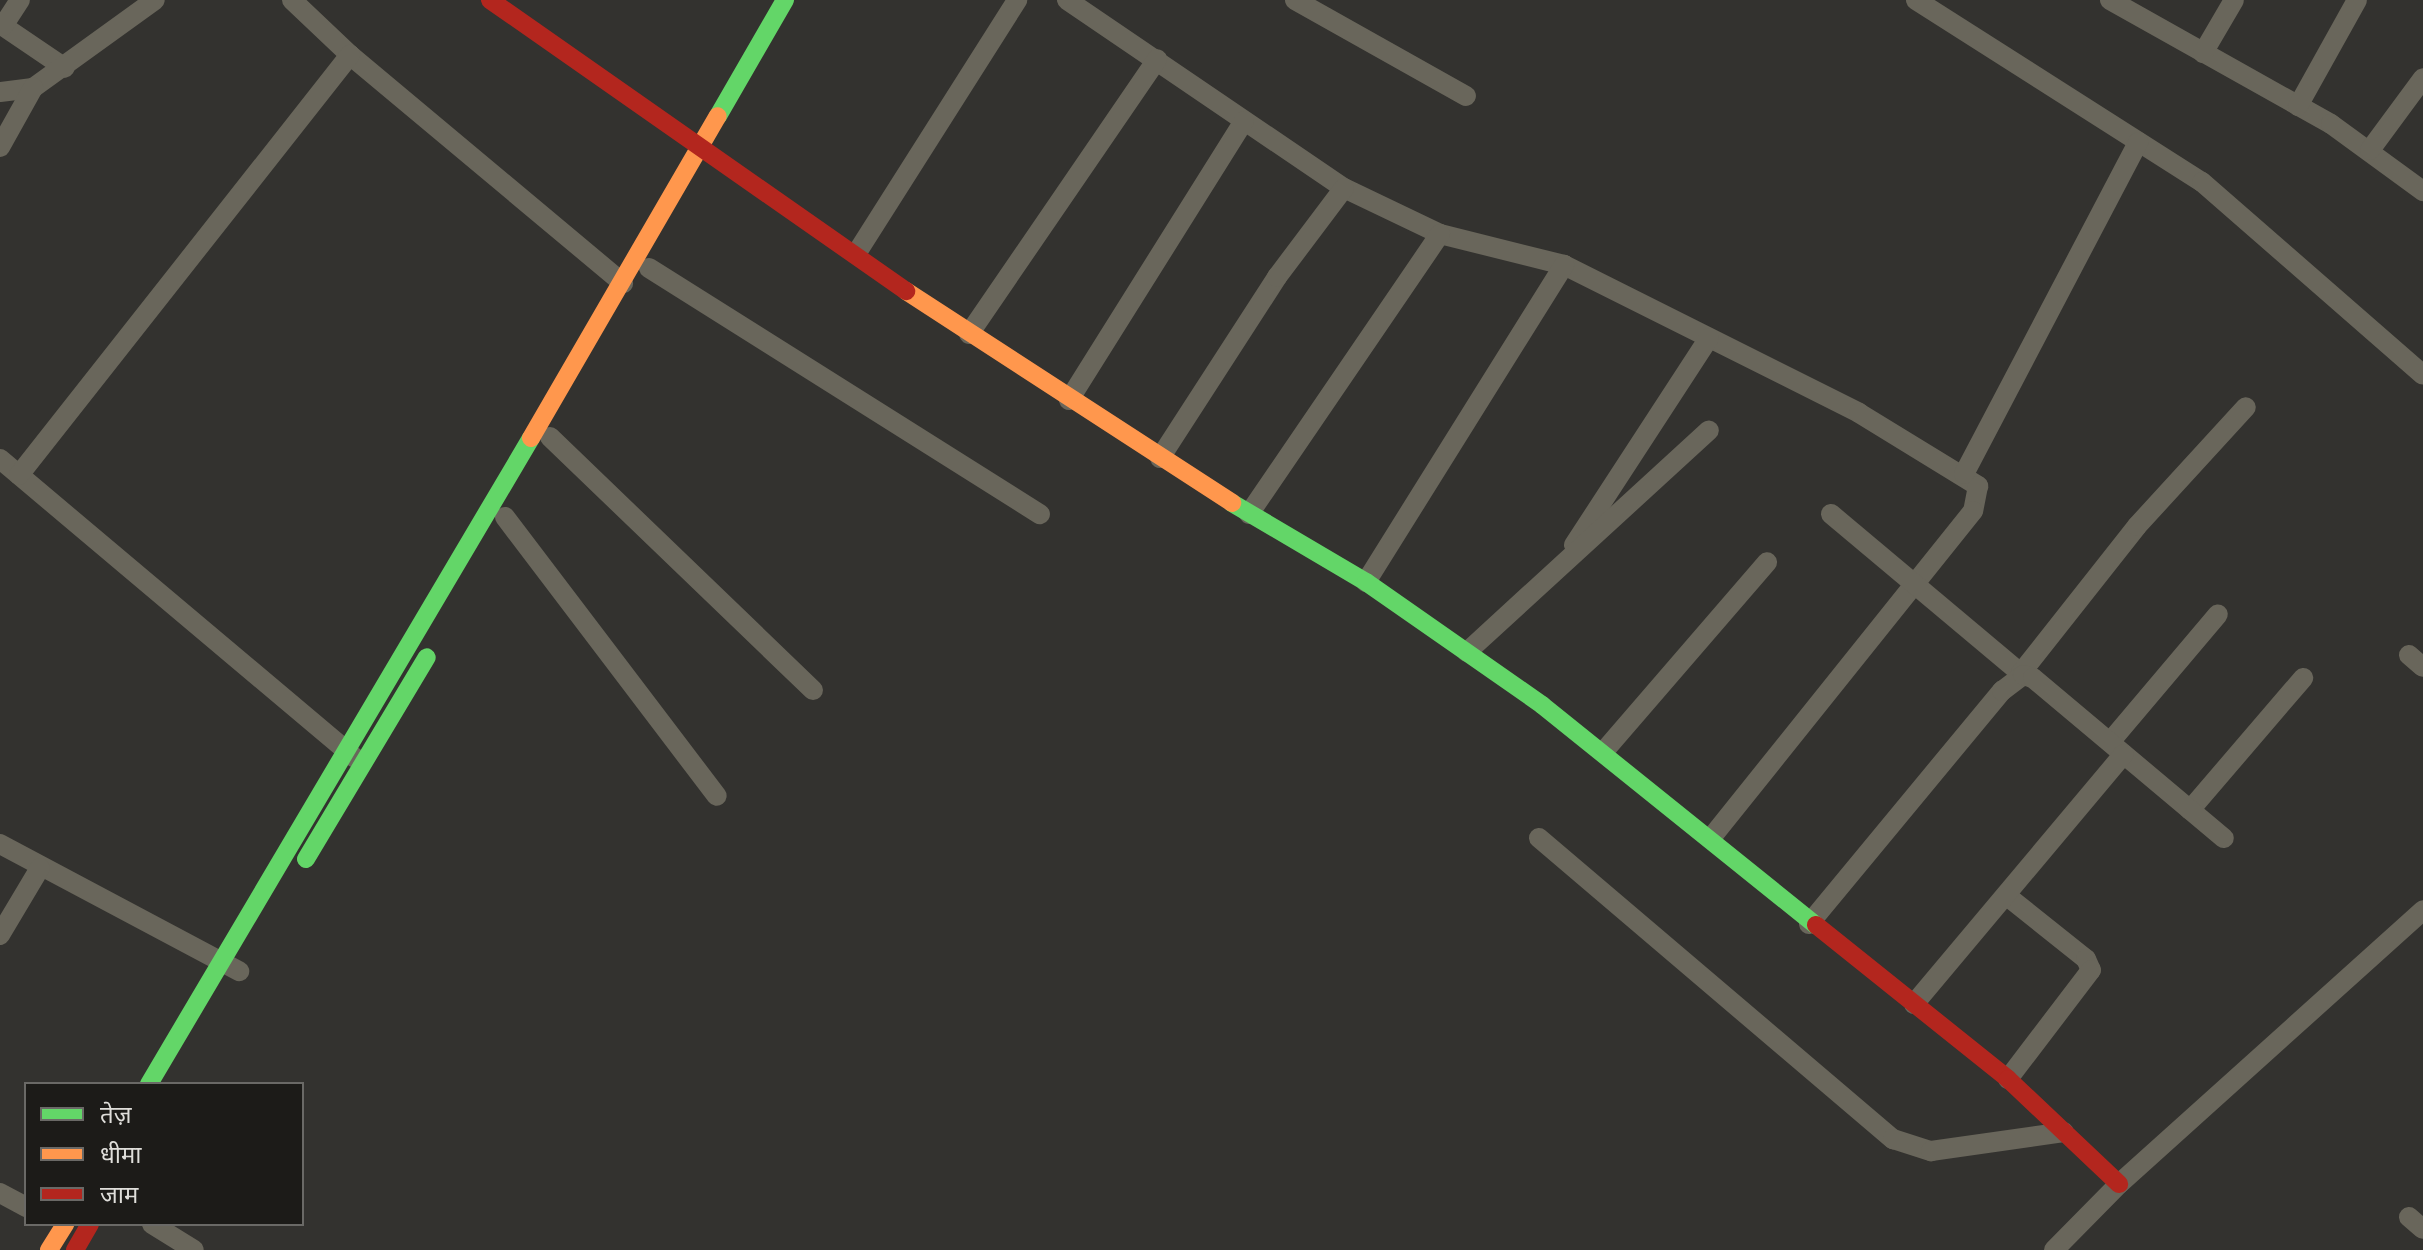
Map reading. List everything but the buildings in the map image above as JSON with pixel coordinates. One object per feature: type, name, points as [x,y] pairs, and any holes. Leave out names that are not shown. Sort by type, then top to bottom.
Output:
[{"type":"main road","points":[[490,0],[969,334],[1249,514],[1366,582],[1605,750],[1809,924],[2008,1079],[2119,1184]]},
{"type":"main road","points":[[173,1082],[230,965],[345,750],[623,283],[806,0]]},
{"type":"main road","points":[[471,580],[649,268],[777,3]]},
{"type":"main road","points":[[150,1082],[363,764],[435,644]]},
{"type":"main road","points":[[49,1250],[61,1226]]},
{"type":"street","points":[[20,0],[1,25],[65,68]]},
{"type":"street","points":[[0,92],[33,88],[65,68],[155,0]]},
{"type":"street","points":[[292,0],[350,55],[623,283]]},
{"type":"street","points":[[856,254],[1017,0]]},
{"type":"street","points":[[1067,0],[1344,188],[1440,234],[1564,265],[1859,413],[1964,474],[1978,486],[1977,503],[1710,839]]},
{"type":"street","points":[[1295,0],[1466,96]]},
{"type":"street","points":[[1916,0],[2138,142],[2243,215],[2423,375]]},
{"type":"street","points":[[2110,0],[2298,106],[2370,150],[2423,191]]},
{"type":"street","points":[[2203,53],[2234,0]]},
{"type":"street","points":[[2298,106],[2357,0]]},
{"type":"street","points":[[19,475],[350,55]]},
{"type":"street","points":[[969,334],[1157,59]]},
{"type":"street","points":[[2370,150],[2423,78]]},
{"type":"street","points":[[0,147],[33,88]]},
{"type":"street","points":[[1069,400],[1244,121]]},
{"type":"street","points":[[1964,474],[2138,142]]},
{"type":"street","points":[[1160,458],[1277,277],[1344,188]]},
{"type":"street","points":[[1249,514],[1440,234]]},
{"type":"street","points":[[1366,582],[1564,265]]},
{"type":"street","points":[[649,268],[1040,514]]},
{"type":"street","points":[[1554,576],[1709,338]]},
{"type":"street","points":[[1809,924],[2002,691],[2022,674],[2137,526],[2246,407]]},
{"type":"street","points":[[1467,652],[1554,576],[1709,430]]},
{"type":"street","points":[[550,437],[813,690]]},
{"type":"street","points":[[0,459],[363,764]]},
{"type":"street","points":[[1831,514],[1913,586],[2022,674],[2033,678],[2224,838]]},
{"type":"street","points":[[505,517],[717,796]]},
{"type":"street","points":[[1605,750],[1767,562]]},
{"type":"street","points":[[1914,1004],[2007,896],[2218,614]]},
{"type":"street","points":[[2190,810],[2303,678]]},
{"type":"street","points":[[1539,838],[1893,1139],[1931,1151],[2064,1132]]},
{"type":"street","points":[[0,844],[40,868],[230,965]]},
{"type":"street","points":[[0,935],[40,868]]},
{"type":"street","points":[[2007,896],[2086,959],[2091,970],[2008,1079]]},
{"type":"street","points":[[2054,1250],[2119,1184],[2423,910]]},
{"type":"street","points":[[0,1193],[24,1206]]},
{"type":"street","points":[[63,1226],[82,1238]]},
{"type":"street","points":[[155,1226],[194,1250]]},
{"type":"traffic: fast","points":[[718,116],[785,0]]},
{"type":"traffic: fast","points":[[150,1082],[531,438]]},
{"type":"traffic: fast","points":[[1232,503],[1366,582],[1542,705],[1816,925]]},
{"type":"traffic: fast","points":[[306,859],[427,657]]},
{"type":"traffic: slow","points":[[531,438],[718,116]]},
{"type":"traffic: slow","points":[[906,291],[1232,503]]},
{"type":"traffic: slow","points":[[49,1250],[64,1226]]},
{"type":"traffic: jam","points":[[490,0],[906,291]]},
{"type":"traffic: jam","points":[[1816,925],[2008,1079],[2119,1184]]},
{"type":"traffic: jam","points":[[75,1250],[89,1226]]}]
